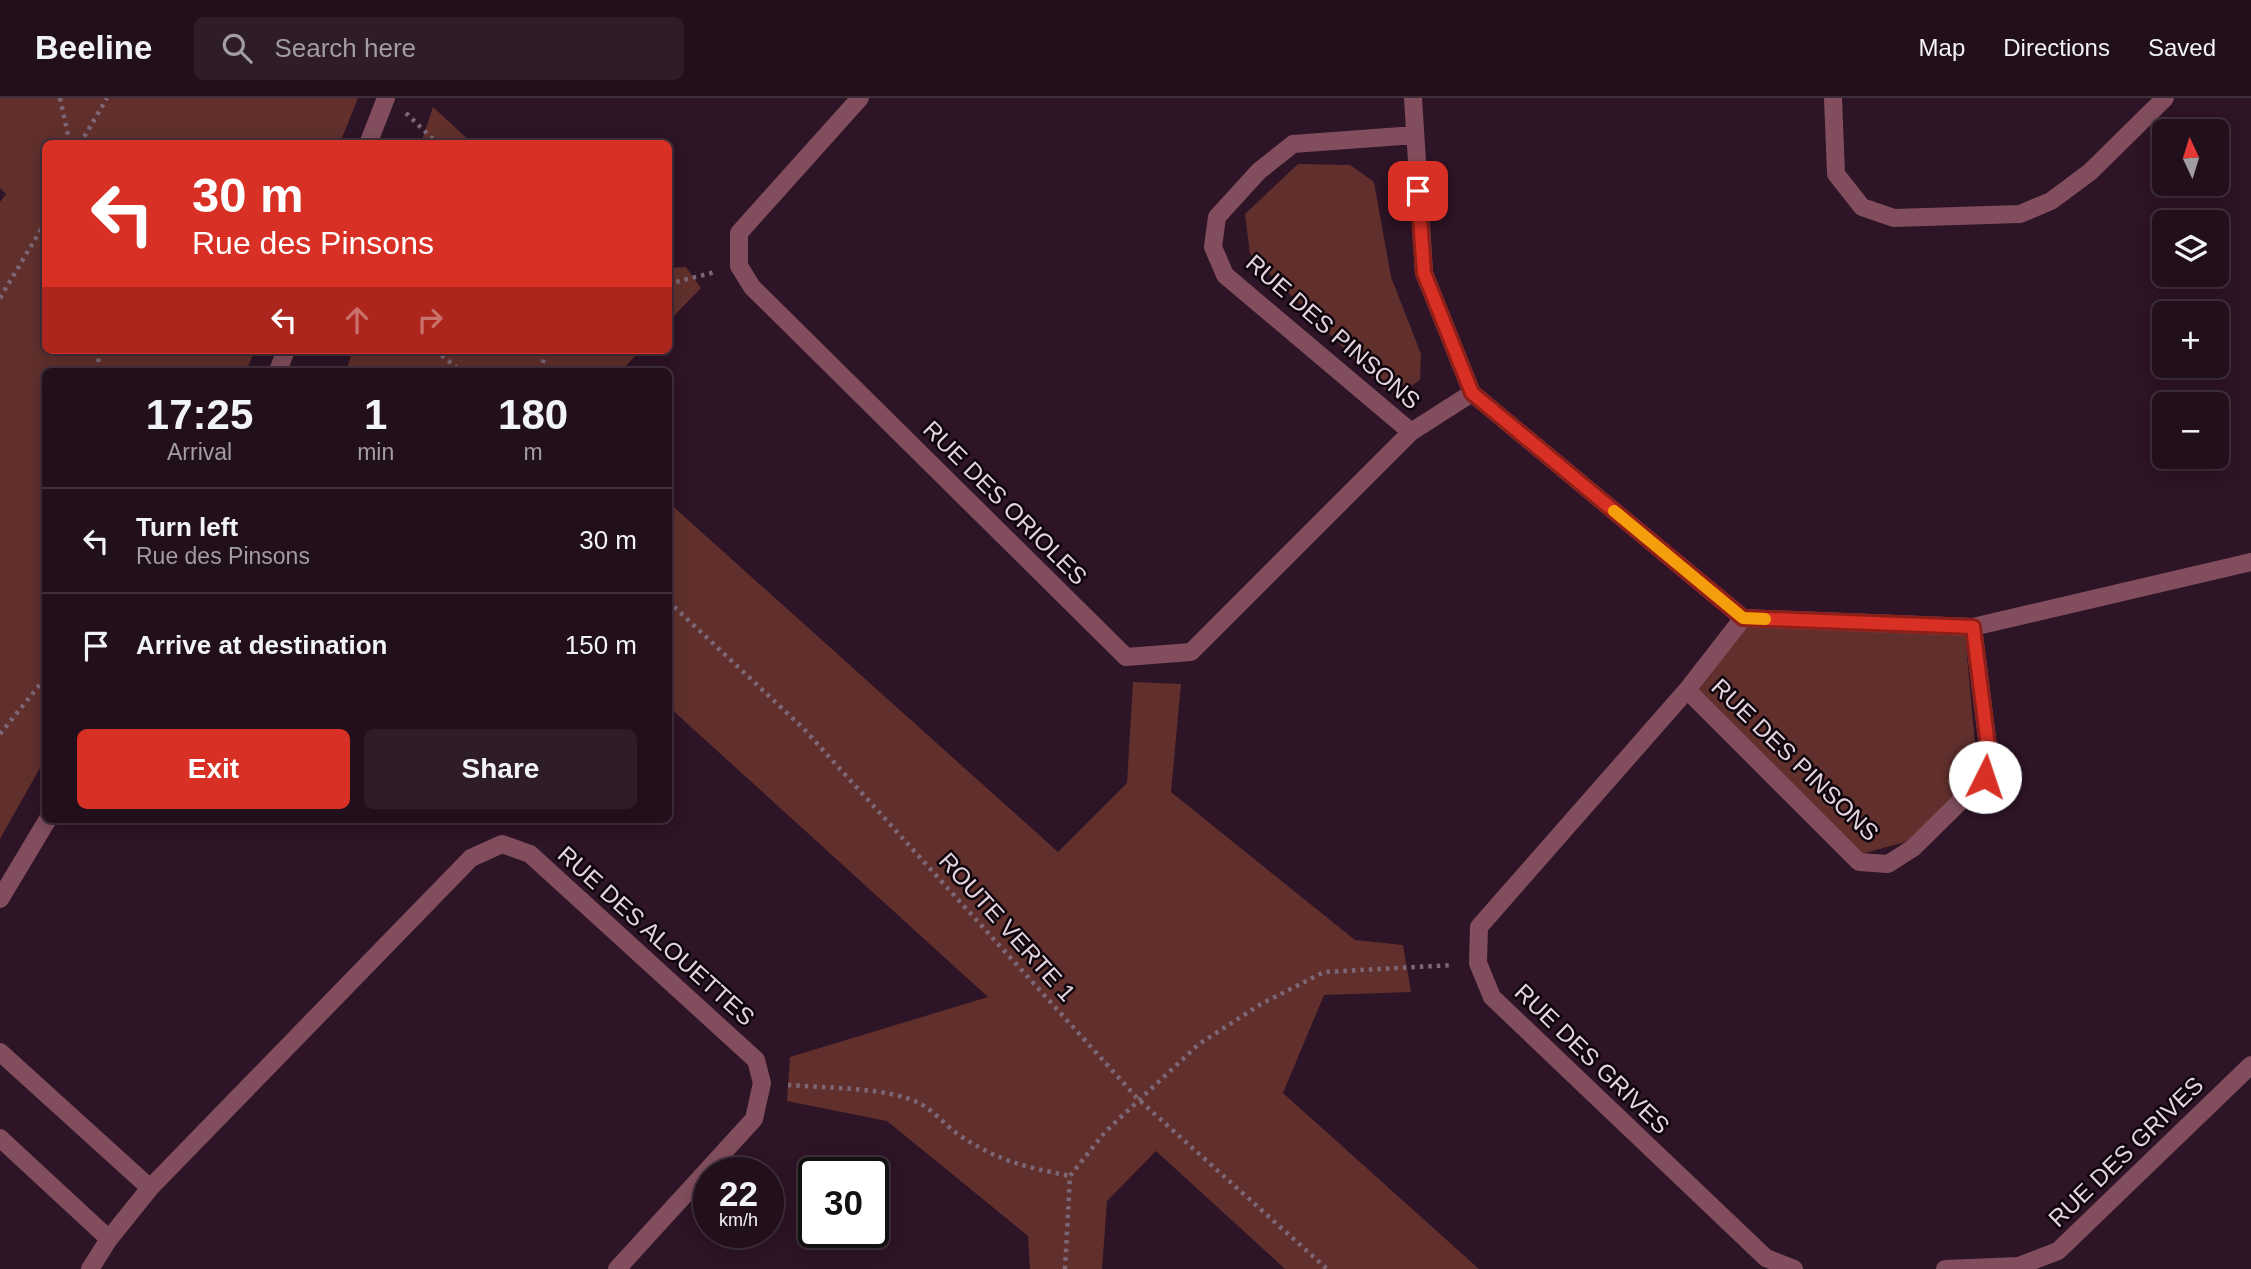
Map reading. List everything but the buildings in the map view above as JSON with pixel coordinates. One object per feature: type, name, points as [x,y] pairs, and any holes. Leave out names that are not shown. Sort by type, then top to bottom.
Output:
[{"type":"street","points":[[739,266],[739,233],[860,98]]},
{"type":"street","points":[[1413,98],[1424,273],[1472,393],[1743,618],[1973,627],[2251,562]]},
{"type":"street","points":[[1833,98],[1836,174],[1862,207],[1894,218],[2020,214],[2051,201],[2090,172],[2165,98]]},
{"type":"street","points":[[370,140],[393,103]]},
{"type":"street","name":"RUE DES PINSONS","points":[[1415,135],[1293,144],[1259,170],[1217,217],[1213,247],[1225,275],[1412,432],[1472,393]]},
{"type":"street","name":"RUE DES ORIOLES","points":[[739,266],[752,287],[1126,657],[1191,652],[1412,432]]},
{"type":"street","name":"RUE DES PINSONS","points":[[1743,618],[1687,690],[1859,862],[1888,864],[1913,848],[1985,777],[1988,746],[1973,627]]},
{"type":"street","name":"RUE DES GRIVES","points":[[1687,690],[1479,927],[1478,964],[1492,997],[1766,1258],[1794,1269]]},
{"type":"street","points":[[0,899],[46,823]]},
{"type":"street","name":"RUE DES ALOUETTES","points":[[90,1269],[108,1239],[150,1188],[471,858],[502,844],[530,854],[756,1060],[762,1083]]},
{"type":"street","points":[[0,1052],[150,1188]]},
{"type":"street","name":"RUE DES GRIVES","points":[[1945,1269],[2019,1266],[2058,1251],[2251,1065]]},
{"type":"street","points":[[617,1269],[754,1119],[762,1083]]},
{"type":"street","points":[[0,1138],[108,1239]]},
{"type":"path","points":[[60,98],[69,140]]},
{"type":"path","points":[[82,140],[107,98]]},
{"type":"path","points":[[393,103],[434,140]]},
{"type":"path","points":[[0,298],[41,229]]},
{"type":"path","points":[[672,283],[739,266]]},
{"type":"path","points":[[440,354],[457,368]]},
{"type":"path","name":"ROUTE VERTE 1","points":[[672,605],[804,729],[1138,1099],[1327,1269]]},
{"type":"path","points":[[0,734],[42,682]]},
{"type":"path","points":[[1065,1269],[1070,1176],[1105,1132],[1199,1044],[1261,1004],[1324,972],[1478,964]]},
{"type":"path","points":[[762,1083],[887,1094],[921,1104],[957,1133],[992,1155],[1019,1166],[1070,1176]]},
{"type":"shaded area","points":[[0,98],[358,98],[341,140],[42,140],[42,354],[253,354],[247,368],[42,368],[42,764],[0,839],[0,202],[6,194],[0,188]]},
{"type":"shaded area","points":[[433,107],[469,140],[422,140]]},
{"type":"shaded area","points":[[1298,164],[1350,165],[1374,182],[1391,277],[1421,354],[1420,380],[1402,392],[1385,390],[1250,254],[1245,214]]},
{"type":"shaded area","points":[[686,267],[701,288],[672,318],[672,268]]},
{"type":"shaded area","points":[[352,354],[637,354],[624,368],[347,368]]},
{"type":"shaded area","points":[[672,506],[1058,852],[1127,783],[1133,682],[1181,684],[1171,792],[1355,940],[1403,945],[1411,992],[1324,995],[1283,1093],[1479,1269],[1285,1269],[1156,1151],[1107,1201],[1102,1269],[1030,1269],[1028,1236],[887,1121],[787,1101],[790,1057],[988,997],[672,710]]},
{"type":"shaded area","points":[[1746,626],[1965,635],[1978,775],[1909,841],[1861,854],[1699,690]]},
{"type":"slow traffic","points":[[1614,511],[1743,618],[1765,619]]},
{"type":"route","points":[[1418,191],[1424,273],[1472,393],[1743,618],[1973,627],[1988,746],[1985,777]]}]
